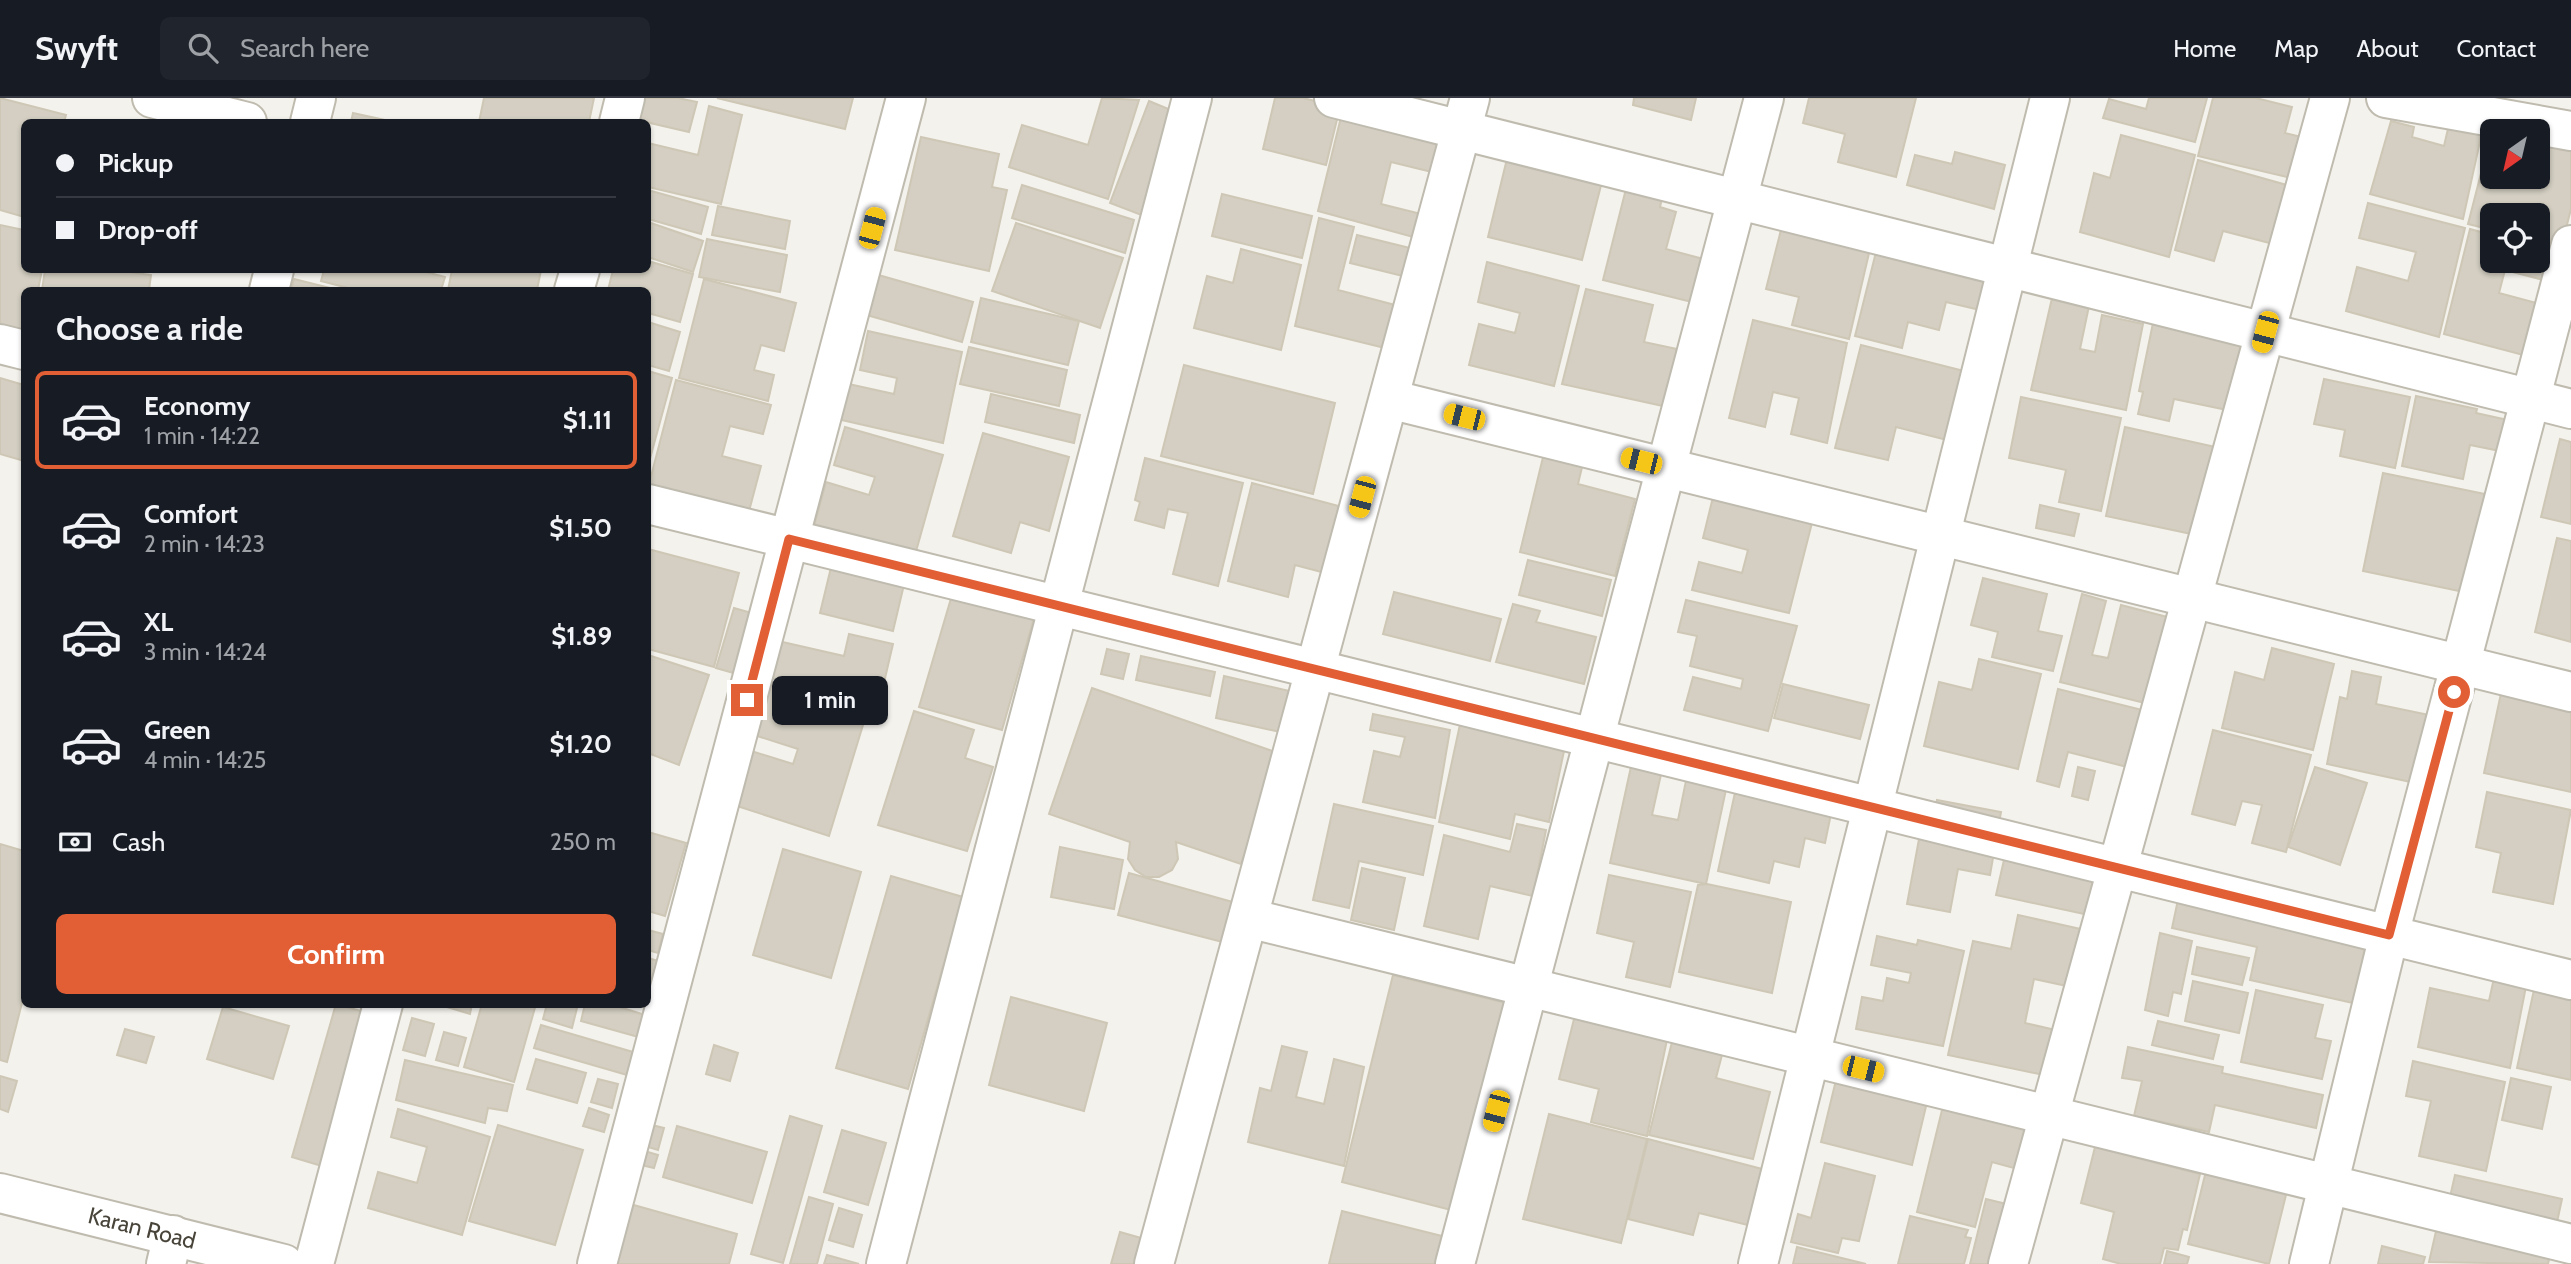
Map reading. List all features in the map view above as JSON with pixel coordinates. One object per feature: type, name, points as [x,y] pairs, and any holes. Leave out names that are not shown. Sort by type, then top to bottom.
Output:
[{"type":"street","points":[[152,98],[235,119]]},
{"type":"street","points":[[311,119],[316,98]]},
{"type":"street","points":[[620,119],[625,98]]},
{"type":"street","points":[[597,1264],[906,98]]},
{"type":"street","points":[[886,1264],[1192,98]]},
{"type":"street","points":[[1334,98],[1466,114],[1737,199],[2571,409]]},
{"type":"street","points":[[1463,1262],[1529,988],[1764,98]]},
{"type":"street","points":[[1758,1264],[2050,98]]},
{"type":"street","points":[[2008,1264],[2330,98]]},
{"type":"street","points":[[2386,98],[2571,131]]},
{"type":"street","points":[[1154,1264],[1466,114]]},
{"type":"street","points":[[2309,1264],[2389,935],[2571,245]]},
{"type":"street","points":[[0,344],[21,350]]},
{"type":"street","points":[[1389,399],[2571,692]]},
{"type":"street","points":[[651,505],[2571,980]]},
{"type":"street","points":[[1248,918],[2571,1244]]},
{"type":"street","points":[[314,1264],[382,1008]]},
{"type":"street","name":"Karan Road","points":[[0,1193],[170,1250],[284,1264]]},
{"type":"building","points":[[0,98],[66,115],[65,119],[21,119],[21,216],[0,210]]},
{"type":"building","points":[[484,98],[594,98],[590,119],[480,119]]},
{"type":"building","points":[[642,98],[678,98],[697,102],[689,132],[651,123],[651,119],[637,119]]},
{"type":"building","points":[[717,98],[853,98],[845,129]]},
{"type":"building","points":[[1102,98],[1139,100],[1108,199],[1009,167],[1022,125],[1088,145]]},
{"type":"building","points":[[1275,98],[1303,98],[1340,107],[1326,165],[1263,149]]},
{"type":"building","points":[[1634,98],[1696,98],[1691,120],[1633,105]]},
{"type":"building","points":[[1809,98],[1916,98],[1896,177],[1838,162],[1845,134],[1803,123]]},
{"type":"building","points":[[2149,98],[2207,98],[2195,142],[2103,118],[2109,99],[2146,109]]},
{"type":"building","points":[[2213,98],[2256,98],[2292,107],[2285,133],[2314,140],[2304,181],[2198,156]]},
{"type":"building","points":[[1149,101],[1183,115],[1144,216],[1110,203]]},
{"type":"building","points":[[709,106],[742,115],[721,204],[651,188],[651,144],[698,155]]},
{"type":"building","points":[[1343,109],[1445,135],[1436,173],[1391,162],[1381,204],[1433,217],[1428,241],[1318,211]]},
{"type":"building","points":[[353,113],[380,119],[352,119]]},
{"type":"building","points":[[2451,116],[2480,122],[2480,141],[2463,219],[2370,194],[2391,121],[2414,127],[2412,137],[2444,146]]},
{"type":"building","points":[[1513,134],[1608,158],[1582,260],[1488,237]]},
{"type":"building","points":[[2121,135],[2195,155],[2169,257],[2080,232],[2094,173],[2110,178]]},
{"type":"building","points":[[921,137],[999,154],[992,187],[1007,190],[989,271],[895,250]]},
{"type":"building","points":[[2550,142],[2571,147],[2571,209],[2561,248],[2550,245],[2550,203],[2480,203],[2480,227],[2468,224],[2480,177],[2480,189],[2550,189]]},
{"type":"building","points":[[1955,152],[2005,165],[1994,209],[1907,185],[1915,155],[1952,164]]},
{"type":"building","points":[[2198,160],[2301,189],[2285,247],[2223,231],[2214,261],[2175,250]]},
{"type":"building","points":[[1629,177],[1665,186],[1660,207],[1676,212],[1666,249],[1711,261],[1700,304],[1603,280]]},
{"type":"building","points":[[1022,185],[1134,220],[1125,253],[1012,218]]},
{"type":"building","points":[[651,191],[708,207],[701,234],[651,220]]},
{"type":"building","points":[[1222,194],[1312,216],[1302,258],[1212,236]]},
{"type":"building","points":[[2368,203],[2465,228],[2439,337],[2346,311],[2357,267],[2408,281],[2416,252],[2359,238]]},
{"type":"building","points":[[718,206],[790,221],[785,249],[712,235]]},
{"type":"building","points":[[1785,214],[1873,236],[1849,339],[1792,325],[1799,297],[1766,289]]},
{"type":"building","points":[[1319,218],[1354,227],[1338,290],[1399,306],[1389,349],[1295,326]]},
{"type":"building","points":[[651,223],[703,241],[693,272],[651,258]]},
{"type":"building","points":[[1016,223],[1123,258],[1100,328],[992,291]]},
{"type":"building","points":[[0,225],[21,229],[21,273],[41,273],[39,287],[21,287],[21,338],[0,334]]},
{"type":"building","points":[[2470,229],[2480,232],[2480,273],[2504,273],[2499,293],[2544,305],[2531,357],[2444,334]]},
{"type":"building","points":[[1881,232],[1992,263],[1980,310],[1946,302],[1939,330],[1908,322],[1902,348],[1855,336]]},
{"type":"building","points":[[1357,235],[1414,249],[1407,277],[1350,263]]},
{"type":"building","points":[[707,239],[787,255],[780,292],[699,277]]},
{"type":"building","points":[[1241,249],[1301,265],[1281,350],[1194,328],[1207,276],[1233,283]]},
{"type":"building","points":[[2550,252],[2558,254],[2551,282],[2516,273],[2550,273]]},
{"type":"building","points":[[651,262],[693,274],[680,322],[651,314],[651,287],[609,287],[612,273],[651,273]]},
{"type":"building","points":[[1487,262],[1579,286],[1554,386],[1469,365],[1479,324],[1515,333],[1520,313],[1478,302]]},
{"type":"building","points":[[861,270],[973,302],[962,342],[849,310]]},
{"type":"building","points":[[45,273],[151,275],[149,287],[42,287]]},
{"type":"building","points":[[323,273],[430,273],[445,277],[442,287],[344,287],[321,281]]},
{"type":"building","points":[[451,273],[540,273],[538,287],[449,287]]},
{"type":"building","points":[[294,279],[326,287],[292,287]]},
{"type":"building","points":[[704,279],[796,303],[784,351],[761,345],[754,370],[774,375],[768,401],[679,378]]},
{"type":"building","points":[[1586,289],[1653,305],[1644,342],[1677,349],[1663,406],[1562,384]]},
{"type":"building","points":[[981,298],[1079,321],[1068,365],[971,342]]},
{"type":"building","points":[[2052,298],[2089,306],[2080,349],[2095,352],[2102,315],[2143,324],[2126,410],[2031,390]]},
{"type":"building","points":[[1753,320],[1847,343],[1827,443],[1791,434],[1799,398],[1773,392],[1765,427],[1729,418]]},
{"type":"building","points":[[651,323],[680,332],[669,371],[651,366]]},
{"type":"building","points":[[2153,323],[2246,343],[2232,411],[2174,399],[2169,421],[2138,414],[2143,392],[2139,391]]},
{"type":"building","points":[[868,331],[962,352],[943,443],[837,419],[844,383],[894,394],[897,378],[860,370]]},
{"type":"building","points":[[1861,345],[1968,372],[1951,441],[1896,427],[1888,460],[1835,448]]},
{"type":"building","points":[[969,347],[1067,370],[1059,406],[960,384]]},
{"type":"building","points":[[1184,365],[1335,403],[1313,494],[1161,456]]},
{"type":"building","points":[[651,372],[672,378],[651,455]]},
{"type":"building","points":[[0,378],[21,384],[21,460],[0,454]]},
{"type":"building","points":[[2324,379],[2410,397],[2395,468],[2340,456],[2345,430],[2314,424]]},
{"type":"building","points":[[676,380],[771,405],[763,434],[730,426],[722,456],[761,466],[748,515],[651,489],[651,476]]},
{"type":"building","points":[[991,394],[1080,415],[1074,443],[985,422]]},
{"type":"building","points":[[2416,396],[2477,409],[2476,413],[2517,422],[2510,453],[2470,445],[2463,479],[2402,466]]},
{"type":"building","points":[[2021,397],[2121,418],[2101,511],[2059,502],[2066,470],[2009,458]]},
{"type":"building","points":[[845,427],[943,455],[915,555],[814,526],[826,482],[869,495],[875,477],[834,465]]},
{"type":"building","points":[[2125,427],[2220,448],[2201,536],[2106,516]]},
{"type":"building","points":[[983,433],[1069,457],[1049,531],[1020,522],[1011,553],[953,536]]},
{"type":"building","points":[[2560,439],[2571,442],[2571,524],[2541,517]]},
{"type":"building","points":[[1545,449],[1584,459],[1578,484],[1635,499],[1615,576],[1520,552]]},
{"type":"building","points":[[1145,458],[1243,483],[1218,586],[1173,574],[1188,513],[1168,509],[1164,528],[1135,520],[1140,502],[1135,500]]},
{"type":"building","points":[[2383,473],[2485,494],[2464,592],[2363,571]]},
{"type":"building","points":[[1252,483],[1346,508],[1329,574],[1295,565],[1288,597],[1228,581]]},
{"type":"building","points":[[1714,493],[1813,519],[1789,613],[1692,590],[1699,562],[1742,573],[1748,550],[1703,538]]},
{"type":"building","points":[[2040,505],[2079,514],[2074,536],[2036,528]]},
{"type":"building","points":[[2557,538],[2571,541],[2571,642],[2535,632]]},
{"type":"building","points":[[651,550],[739,573],[714,667],[651,650]]},
{"type":"building","points":[[834,555],[907,572],[893,631],[820,613]]},
{"type":"building","points":[[1528,560],[1611,580],[1602,616],[1519,595]]},
{"type":"building","points":[[1983,578],[2047,594],[2038,631],[2062,636],[2053,671],[1992,657],[1998,632],[1971,625]]},
{"type":"building","points":[[1394,592],[1501,619],[1490,661],[1383,634]]},
{"type":"building","points":[[2082,594],[2106,601],[2092,655],[2108,658],[2121,605],[2179,620],[2157,706],[2060,682]]},
{"type":"building","points":[[952,595],[1034,618],[1002,730],[919,707]]},
{"type":"building","points":[[1686,600],[1797,626],[1768,731],[1684,710],[1693,677],[1741,689],[1743,679],[1690,666],[1697,636],[1678,632]]},
{"type":"building","points":[[1513,604],[1540,611],[1536,622],[1596,637],[1584,684],[1496,662]]},
{"type":"building","points":[[734,608],[769,618],[751,678],[716,668]]},
{"type":"building","points":[[849,634],[893,644],[879,704],[771,678],[778,641],[844,656]]},
{"type":"building","points":[[2272,648],[2334,664],[2313,750],[2222,728],[2235,672],[2264,680]]},
{"type":"building","points":[[1107,649],[1129,654],[1123,679],[1101,674]]},
{"type":"building","points":[[651,656],[709,675],[679,765],[651,754]]},
{"type":"building","points":[[1141,656],[1215,672],[1210,696],[1136,680]]},
{"type":"building","points":[[1979,659],[2041,674],[2018,769],[1924,746],[1939,682],[1972,690]]},
{"type":"building","points":[[2352,671],[2381,677],[2376,704],[2434,716],[2420,784],[2327,764],[2340,697],[2347,699]]},
{"type":"building","points":[[1224,676],[1298,693],[1289,734],[1216,718]]},
{"type":"building","points":[[767,681],[867,712],[829,836],[728,803],[745,749],[793,764],[798,749],[751,734]]},
{"type":"building","points":[[1783,684],[1869,705],[1860,739],[1774,718]]},
{"type":"building","points":[[2503,684],[2571,698],[2571,792],[2484,773]]},
{"type":"building","points":[[1092,688],[1278,753],[1241,864],[1176,842],[1178,859],[1172,870],[1159,877],[1146,877],[1135,870],[1128,859],[1130,842],[1049,814]]},
{"type":"building","points":[[2058,689],[2154,713],[2139,770],[2068,752],[2059,787],[2037,781]]},
{"type":"building","points":[[914,711],[974,730],[965,758],[993,767],[967,851],[878,825]]},
{"type":"building","points":[[1373,714],[1450,730],[1435,818],[1363,802],[1374,751],[1400,757],[1405,737],[1370,730]]},
{"type":"building","points":[[1462,715],[1567,737],[1549,822],[1515,814],[1510,839],[1439,822]]},
{"type":"building","points":[[2213,730],[2311,755],[2286,852],[2252,843],[2262,805],[2242,801],[2235,825],[2192,814]]},
{"type":"building","points":[[1632,762],[1662,770],[1652,815],[1678,820],[1688,771],[1728,780],[1706,884],[1610,863]]},
{"type":"building","points":[[2078,767],[2095,771],[2088,800],[2072,796]]},
{"type":"building","points":[[2315,767],[2367,783],[2340,865],[2288,847]]},
{"type":"building","points":[[1736,788],[1832,809],[1825,843],[1805,838],[1799,867],[1774,861],[1769,883],[1718,871]]},
{"type":"building","points":[[2487,792],[2571,810],[2553,904],[2493,892],[2501,853],[2476,847]]},
{"type":"building","points":[[1937,800],[2001,812],[1990,875],[1958,869],[1950,912],[1907,904],[1922,823],[1931,825]]},
{"type":"building","points":[[1334,804],[1433,826],[1423,875],[1359,861],[1349,908],[1313,900]]},
{"type":"building","points":[[1517,824],[1546,830],[1533,896],[1490,886],[1478,939],[1424,926],[1444,835],[1510,852]]},
{"type":"building","points":[[651,833],[686,843],[665,916],[651,912]]},
{"type":"building","points":[[2009,838],[2101,858],[2089,915],[1996,895]]},
{"type":"building","points":[[0,844],[21,850],[21,1007],[7,1062],[0,1060]]},
{"type":"building","points":[[1060,847],[1123,860],[1114,909],[1051,897]]},
{"type":"building","points":[[783,849],[861,872],[831,978],[753,955]]},
{"type":"building","points":[[1362,868],[1405,878],[1394,930],[1351,920]]},
{"type":"building","points":[[1129,873],[1247,906],[1238,946],[1118,915]]},
{"type":"building","points":[[1609,875],[1691,892],[1670,987],[1626,977],[1634,942],[1597,933]]},
{"type":"building","points":[[891,876],[963,897],[908,1089],[836,1068]]},
{"type":"building","points":[[1707,884],[1791,902],[1772,993],[1679,972],[1698,885]]},
{"type":"building","points":[[2179,895],[2368,936],[2353,1003],[2250,980],[2257,947],[2172,928]]},
{"type":"building","points":[[2018,915],[2094,932],[2081,989],[2034,979],[2025,1023],[2073,1034],[2063,1079],[1948,1055],[1973,941],[2011,949]]},
{"type":"building","points":[[651,931],[663,934],[658,953],[651,951]]},
{"type":"building","points":[[2160,933],[2192,941],[2181,994],[2173,992],[2168,1016],[2145,1010]]},
{"type":"building","points":[[1877,936],[1917,945],[1918,940],[1964,951],[1943,1046],[1856,1029],[1862,997],[1883,1001],[1887,978],[1909,983],[1911,973],[1871,965]]},
{"type":"building","points":[[2197,947],[2249,958],[2242,985],[2192,974]]},
{"type":"building","points":[[651,959],[665,963],[657,991],[651,990]]},
{"type":"building","points":[[2497,964],[2529,971],[2510,1068],[2418,1047],[2430,988],[2489,1001]]},
{"type":"building","points":[[1393,975],[1506,1003],[1455,1211],[1342,1182]]},
{"type":"building","points":[[2537,976],[2571,984],[2571,1080],[2517,1068]]},
{"type":"building","points":[[2193,981],[2248,993],[2239,1033],[2185,1021]]},
{"type":"building","points":[[2256,990],[2323,1005],[2315,1038],[2331,1041],[2322,1079],[2241,1062]]},
{"type":"building","points":[[1011,997],[1107,1023],[1084,1111],[989,1085]]},
{"type":"building","points":[[223,1008],[289,1026],[273,1079],[207,1059]]},
{"type":"building","points":[[335,1008],[350,1008],[389,1019],[345,1173],[292,1157]]},
{"type":"building","points":[[450,1008],[471,1008],[470,1014]]},
{"type":"building","points":[[481,1008],[535,1008],[514,1082],[464,1067]]},
{"type":"building","points":[[546,1008],[577,1008],[572,1028],[543,1019]]},
{"type":"building","points":[[584,1008],[623,1008],[648,1016],[642,1038],[581,1021]]},
{"type":"building","points":[[1576,1011],[1668,1035],[1647,1136],[1591,1122],[1599,1089],[1559,1079]]},
{"type":"building","points":[[412,1018],[434,1024],[425,1056],[403,1050]]},
{"type":"building","points":[[2158,1021],[2219,1035],[2213,1059],[2152,1045]]},
{"type":"building","points":[[541,1025],[633,1052],[627,1075],[534,1048]]},
{"type":"building","points":[[125,1029],[154,1037],[146,1063],[117,1055]]},
{"type":"building","points":[[444,1032],[466,1038],[458,1066],[436,1060]]},
{"type":"building","points":[[1673,1038],[1723,1051],[1716,1078],[1770,1092],[1753,1159],[1649,1135]]},
{"type":"building","points":[[714,1045],[738,1053],[730,1081],[706,1074]]},
{"type":"building","points":[[1282,1046],[1307,1052],[1296,1097],[1324,1104],[1334,1059],[1364,1067],[1344,1166],[1248,1142],[1260,1088],[1271,1091]]},
{"type":"building","points":[[2128,1047],[2223,1067],[2222,1073],[2323,1095],[2316,1128],[2215,1105],[2209,1132],[2134,1116],[2142,1081],[2122,1078]]},
{"type":"building","points":[[536,1059],[586,1073],[577,1103],[527,1089]]},
{"type":"building","points":[[405,1060],[513,1085],[507,1111],[488,1108],[485,1123],[396,1100]]},
{"type":"building","points":[[2413,1061],[2505,1082],[2486,1171],[2419,1156],[2431,1101],[2406,1096]]},
{"type":"building","points":[[0,1076],[17,1081],[8,1112],[0,1109]]},
{"type":"building","points":[[1837,1076],[1928,1098],[1912,1165],[1821,1142]]},
{"type":"building","points":[[2511,1078],[2551,1087],[2542,1129],[2502,1120]]},
{"type":"building","points":[[598,1079],[618,1084],[612,1108],[591,1102]]},
{"type":"building","points":[[1943,1106],[2046,1133],[2036,1174],[1992,1162],[1975,1227],[1917,1212]]},
{"type":"building","points":[[589,1108],[609,1115],[604,1132],[583,1126]]},
{"type":"building","points":[[398,1109],[490,1137],[462,1235],[368,1208],[378,1172],[417,1183],[427,1147],[391,1137]]},
{"type":"building","points":[[1549,1114],[1647,1139],[1621,1243],[1523,1219]]},
{"type":"building","points":[[790,1116],[822,1126],[783,1263],[751,1254]]},
{"type":"building","points":[[648,1124],[664,1128],[658,1150],[642,1145]]},
{"type":"building","points":[[498,1125],[583,1150],[555,1245],[469,1221]]},
{"type":"building","points":[[677,1126],[767,1152],[752,1203],[663,1177]]},
{"type":"building","points":[[842,1130],[886,1143],[868,1205],[824,1192]]},
{"type":"building","points":[[1648,1139],[1766,1170],[1752,1226],[1699,1213],[1693,1235],[1628,1219]]},
{"type":"building","points":[[2095,1147],[2200,1174],[2187,1230],[2183,1229],[2178,1250],[2164,1248],[2160,1264],[2121,1264],[2103,1259],[2114,1212],[2081,1203]]},
{"type":"building","points":[[641,1150],[658,1155],[654,1168],[637,1164]]},
{"type":"building","points":[[1825,1163],[1875,1176],[1859,1241],[1842,1238],[1838,1253],[1791,1242],[1798,1214],[1811,1218]]},
{"type":"building","points":[[2206,1171],[2287,1191],[2269,1264],[2188,1244]]},
{"type":"building","points":[[2455,1175],[2562,1199],[2548,1264],[2429,1262],[2444,1196],[2450,1197]]},
{"type":"building","points":[[809,1197],[833,1204],[817,1264],[790,1264]]},
{"type":"building","points":[[1986,1199],[2023,1208],[2009,1264],[1970,1264]]},
{"type":"building","points":[[623,1202],[737,1234],[729,1264],[605,1264]]},
{"type":"building","points":[[839,1208],[862,1215],[853,1247],[829,1240]]},
{"type":"building","points":[[1342,1211],[1450,1238],[1443,1264],[1329,1264]]},
{"type":"building","points":[[1910,1216],[1968,1230],[1965,1237],[1971,1238],[1964,1264],[1898,1264]]},
{"type":"building","points":[[1120,1232],[1162,1244],[1156,1264],[1111,1264]]},
{"type":"building","points":[[2382,1246],[2425,1257],[2423,1264],[2378,1264]]},
{"type":"building","points":[[1797,1247],[1866,1264],[1793,1264]]},
{"type":"building","points":[[2167,1251],[2189,1257],[2187,1264],[2164,1264]]},
{"type":"building","points":[[827,1255],[859,1264],[824,1264]]},
{"type":"route","points":[[747,700],[789,539],[2389,935],[2454,692]]}]
